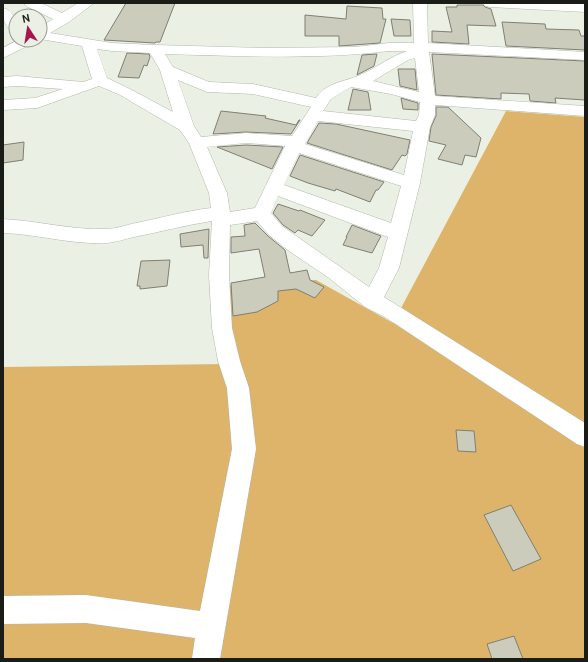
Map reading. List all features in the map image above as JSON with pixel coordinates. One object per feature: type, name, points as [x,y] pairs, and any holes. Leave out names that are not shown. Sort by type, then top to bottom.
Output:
[{"type":"street","points":[[31,3],[64,19]]},
{"type":"street","points":[[48,29],[87,3]]},
{"type":"street","points":[[372,301],[389,268],[411,183],[422,127],[427,115],[428,100],[421,49],[420,3]]},
{"type":"street","points":[[490,3],[585,8]]},
{"type":"street","points":[[48,36],[112,47],[155,49],[262,52],[355,51],[389,47],[585,56]]},
{"type":"street","points":[[88,43],[93,84]]},
{"type":"street","points":[[3,54],[14,48]]},
{"type":"street","points":[[155,49],[167,70],[186,126],[197,143],[218,193],[221,216],[219,275],[222,328],[229,361],[238,388],[244,449],[206,659]]},
{"type":"street","points":[[421,49],[402,57],[367,78],[334,90],[325,96],[296,144],[273,188],[262,214],[266,222],[297,247],[337,274],[372,301],[392,311],[585,436]]},
{"type":"street","points":[[167,70],[197,84],[253,89],[317,110],[422,127]]},
{"type":"street","points":[[3,82],[17,81],[93,84],[125,92],[186,126]]},
{"type":"street","points":[[351,83],[391,88],[428,100],[585,111]]},
{"type":"street","points":[[3,105],[37,103],[93,84]]},
{"type":"street","points":[[197,143],[246,138],[296,144],[411,183]]},
{"type":"street","points":[[273,188],[398,233]]},
{"type":"street","points":[[3,226],[82,236],[108,236],[169,223],[185,218],[262,214]]},
{"type":"street","points":[[3,610],[86,609],[211,626]]},
{"type":"shaded area","points":[[506,111],[585,117],[585,659],[3,659],[3,367],[225,364],[223,286],[316,280],[393,323]]},
{"type":"building","points":[[126,3],[175,3],[160,42],[104,40]]},
{"type":"building","points":[[457,5],[483,5],[491,9],[496,26],[467,25],[469,44],[432,42],[432,31],[452,32],[446,7],[457,7]]},
{"type":"building","points":[[347,6],[382,8],[383,19],[386,19],[380,43],[339,46],[339,36],[305,36],[305,15],[346,19]]},
{"type":"building","points":[[391,19],[410,20],[411,36],[394,36]]},
{"type":"building","points":[[502,22],[545,24],[546,29],[579,30],[581,36],[585,36],[585,50],[506,46]]},
{"type":"building","points":[[127,53],[149,54],[150,57],[147,66],[144,65],[139,78],[118,77]]},
{"type":"building","points":[[377,54],[374,66],[357,75],[362,55]]},
{"type":"building","points":[[432,54],[585,61],[585,100],[555,98],[556,103],[530,101],[529,94],[501,93],[501,99],[436,95]]},
{"type":"building","points":[[398,69],[415,69],[417,90],[400,86]]},
{"type":"building","points":[[353,89],[368,92],[371,110],[348,110]]},
{"type":"building","points":[[401,98],[418,103],[418,110],[403,109]]},
{"type":"building","points":[[436,107],[448,107],[481,138],[476,157],[465,155],[462,165],[438,159],[446,145],[429,141],[431,127],[436,116]]},
{"type":"building","points":[[221,111],[266,116],[265,118],[296,125],[300,120],[291,134],[246,132],[213,134]]},
{"type":"building","points":[[319,123],[336,124],[410,140],[407,154],[405,156],[402,155],[392,170],[307,143]]},
{"type":"building","points":[[24,142],[23,160],[3,163],[3,145]]},
{"type":"building","points":[[246,145],[283,147],[272,169],[217,147]]},
{"type":"building","points":[[300,155],[384,182],[378,190],[376,190],[370,202],[336,189],[335,191],[308,183],[290,176]]},
{"type":"building","points":[[278,204],[299,211],[300,210],[325,220],[312,236],[298,230],[295,233],[283,225],[273,213]]},
{"type":"building","points":[[255,223],[285,250],[290,273],[307,270],[310,280],[324,287],[315,298],[296,289],[278,291],[278,301],[257,312],[233,316],[231,283],[265,277],[259,249],[231,253],[231,237],[245,236],[244,225]]},
{"type":"building","points":[[352,225],[381,236],[372,253],[343,245]]},
{"type":"building","points":[[209,229],[208,258],[204,258],[203,245],[181,247],[180,234]]},
{"type":"building","points":[[170,260],[167,286],[140,289],[140,286],[137,286],[141,261]]},
{"type":"building","points":[[456,430],[474,431],[476,452],[458,451]]},
{"type":"building","points":[[511,505],[541,559],[513,571],[484,515]]},
{"type":"building","points":[[514,636],[523,659],[492,659],[487,644]]}]
